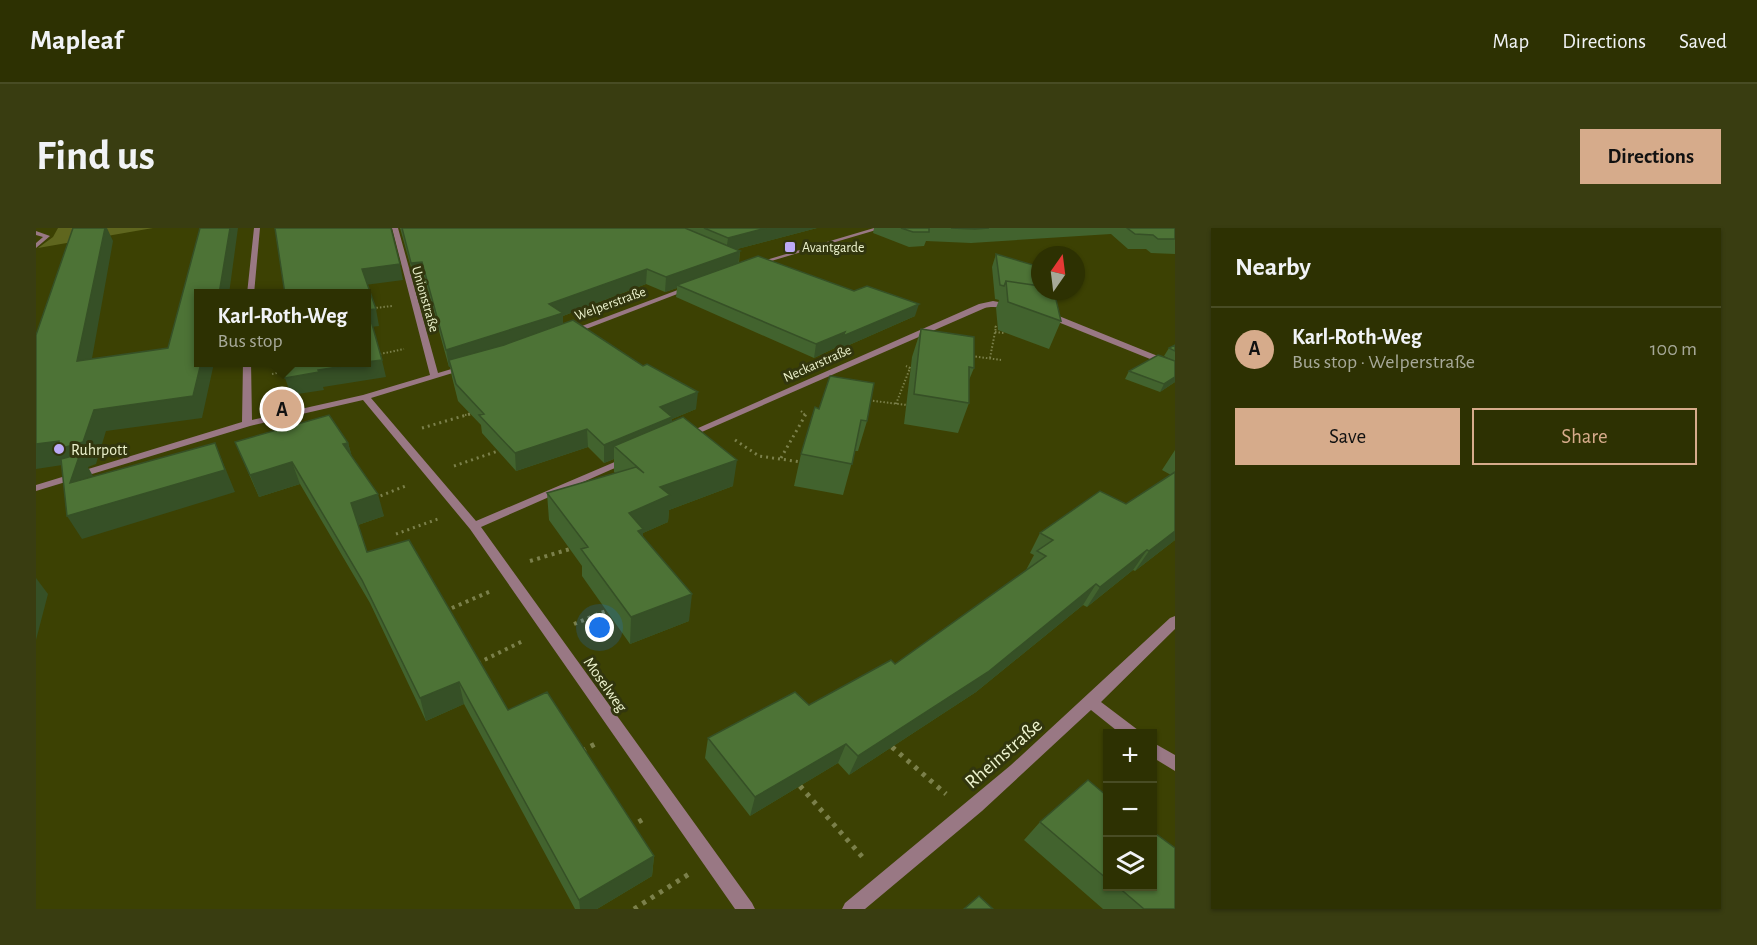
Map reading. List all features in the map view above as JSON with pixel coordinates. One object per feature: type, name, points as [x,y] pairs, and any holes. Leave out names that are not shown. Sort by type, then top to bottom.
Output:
[{"type":"street","points":[[251,289],[257,228]]},
{"type":"street","name":"Unionstraße","points":[[395,228],[435,377]]},
{"type":"street","points":[[739,269],[880,228]]},
{"type":"street","points":[[36,233],[47,236],[36,246]]},
{"type":"street","name":"Welperstraße","points":[[557,337],[700,284]]},
{"type":"street","name":"Neckarstraße","points":[[674,440],[982,306],[993,303],[1018,305]]},
{"type":"street","points":[[1036,309],[1175,366]]},
{"type":"street","points":[[247,367],[247,424]]},
{"type":"street","points":[[36,488],[247,424],[365,397],[468,367]]},
{"type":"street","name":"Moselweg","points":[[365,397],[474,526],[746,909]]},
{"type":"street","points":[[474,526],[642,454]]},
{"type":"street","name":"Rheinstraße","points":[[851,909],[967,813],[1092,703],[1175,621]]},
{"type":"street","points":[[1092,703],[1126,729]]},
{"type":"street","points":[[1157,751],[1175,764]]},
{"type":"path","points":[[990,358],[996,327]]},
{"type":"path","points":[[994,332],[1004,333]]},
{"type":"path","points":[[371,356],[426,345]]},
{"type":"path","points":[[965,356],[1000,360]]},
{"type":"path","points":[[247,379],[293,370]]},
{"type":"path","points":[[896,404],[909,370],[914,373]]},
{"type":"path","points":[[863,399],[907,405]]},
{"type":"path","points":[[398,435],[470,414]]},
{"type":"path","points":[[781,458],[806,414]]},
{"type":"path","points":[[802,420],[810,421]]},
{"type":"path","points":[[711,424],[759,456],[801,462]]},
{"type":"path","points":[[372,499],[498,451]]},
{"type":"path","points":[[396,534],[461,510]]},
{"type":"path","points":[[443,612],[509,576],[570,549]]},
{"type":"path","points":[[473,665],[549,631],[606,611]]},
{"type":"path","points":[[892,747],[967,813]]},
{"type":"path","points":[[800,786],[885,882]]},
{"type":"path","points":[[634,909],[711,860]]},
{"type":"green space","points":[[58,228],[153,228],[38,248],[53,237]]},
{"type":"building","points":[[73,228],[105,228],[77,361],[168,348],[200,228],[230,228],[220,289],[194,289],[194,367],[200,367],[193,396],[94,410],[83,442],[59,449],[59,441],[36,444],[36,335]]},
{"type":"building","points":[[275,228],[391,228],[400,264],[362,269],[369,289],[284,289]]},
{"type":"building","points":[[402,228],[685,228],[740,251],[666,277],[647,269],[549,304],[563,313],[446,350],[422,262],[411,263]]},
{"type":"building","points":[[704,228],[766,228],[728,238]]},
{"type":"building","points":[[901,228],[929,228],[929,232],[913,232]]},
{"type":"building","points":[[1127,228],[1175,228],[1175,239],[1158,239],[1153,235],[1135,234]]},
{"type":"building","points":[[996,254],[1031,264],[1031,285],[1006,281],[1004,286],[1000,285]]},
{"type":"building","points":[[758,256],[854,291],[867,286],[919,304],[843,336],[845,332],[816,344],[677,285]]},
{"type":"building","points":[[1006,281],[1031,285],[1031,300],[1056,300],[1061,321],[1008,302]]},
{"type":"building","points":[[371,295],[376,309],[371,310]]},
{"type":"building","points":[[573,320],[643,366],[647,364],[698,392],[660,407],[672,417],[604,445],[587,429],[515,453],[479,415],[484,414],[456,384],[449,360],[504,345]]},
{"type":"building","points":[[371,321],[382,360],[371,361]]},
{"type":"building","points":[[921,329],[974,337],[974,368],[969,367],[969,403],[914,394]]},
{"type":"building","points":[[1158,355],[1175,361],[1175,377],[1164,384],[1129,371]]},
{"type":"building","points":[[284,367],[337,367],[318,370],[319,372],[285,378]]},
{"type":"building","points":[[830,376],[874,383],[867,421],[861,420],[852,464],[801,454],[815,407],[819,409]]},
{"type":"building","points":[[329,415],[348,443],[343,444],[378,494],[351,503],[367,552],[409,540],[508,710],[547,692],[654,856],[579,900],[459,682],[420,698],[362,580],[292,462],[250,475],[235,442]]},
{"type":"building","points":[[683,417],[737,460],[660,487],[670,495],[629,513],[643,529],[638,531],[692,594],[631,617],[581,549],[588,547],[547,493],[636,467],[644,473],[614,446]]},
{"type":"building","points":[[215,443],[225,470],[67,516],[61,459],[80,454],[70,483]]},
{"type":"building","points":[[1175,472],[1175,531],[1100,587],[1096,584],[988,672],[858,756],[846,744],[755,797],[708,738],[795,692],[809,705],[891,660],[895,664],[1046,556],[1037,551],[1053,540],[1040,533],[1100,491],[1126,504]]},
{"type":"building","points":[[1088,780],[1103,793],[1103,876],[1040,822]]},
{"type":"building","points":[[1157,835],[1175,848],[1175,909],[1144,909],[1123,891],[1157,891]]},
{"type":"building","points":[[979,896],[993,909],[964,909]]},
{"type":"place","name":"Avantgarde","points":[[790,247]]},
{"type":"place","name":"Karl-Roth-Weg","points":[[282,409]]},
{"type":"place","name":"Ruhrpott","points":[[59,449]]}]
